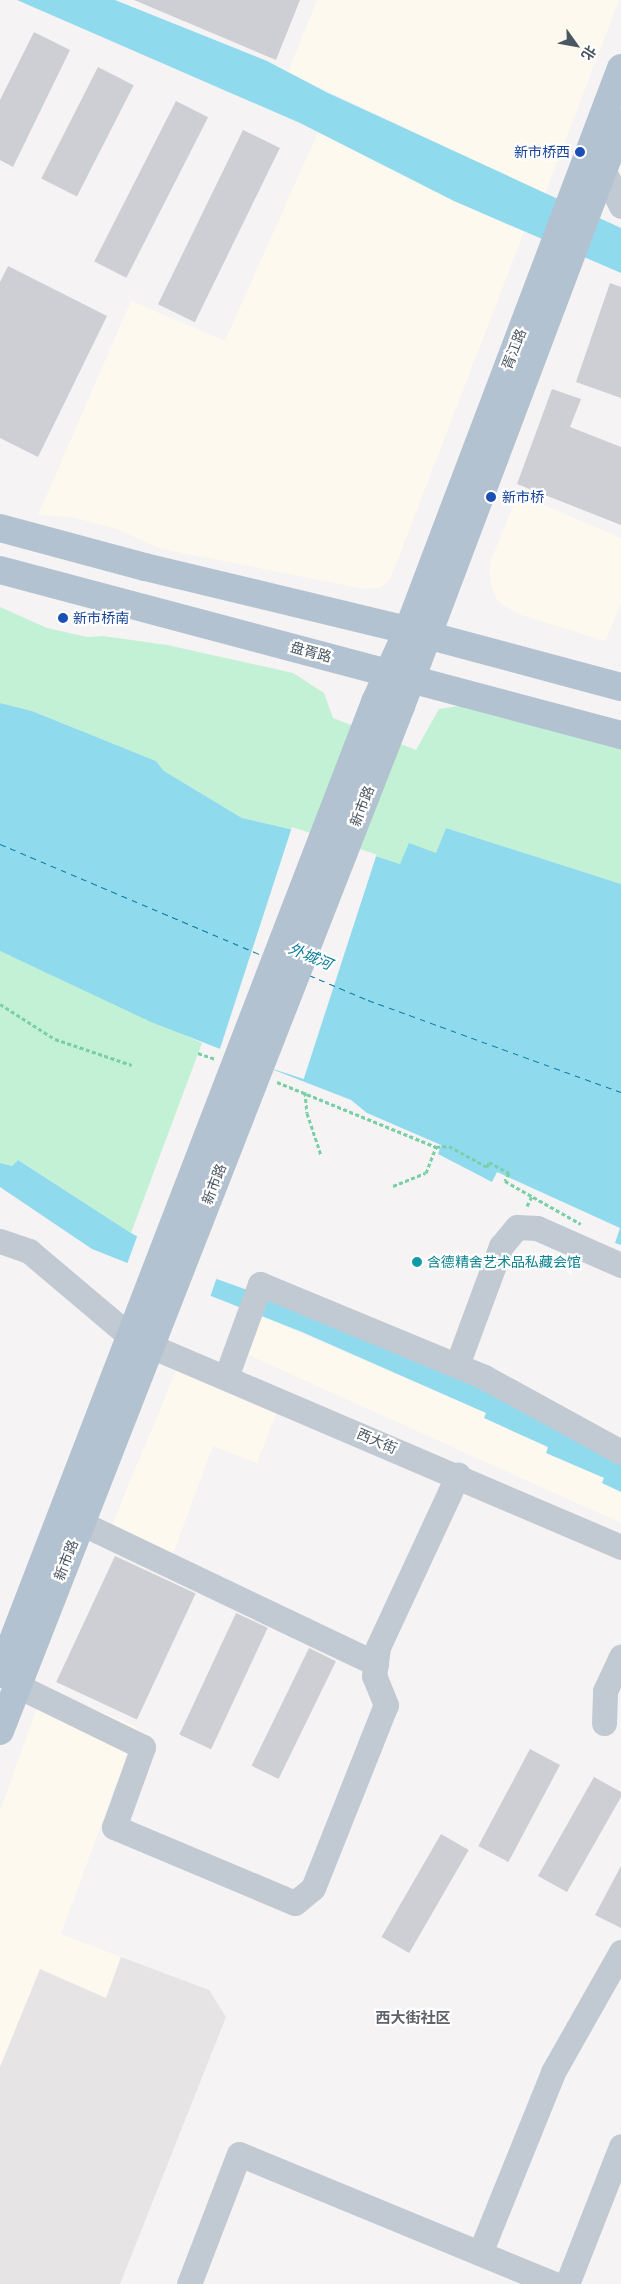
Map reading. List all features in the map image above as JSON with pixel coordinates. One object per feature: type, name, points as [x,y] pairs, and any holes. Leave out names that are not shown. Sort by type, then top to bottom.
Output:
[{"type":"main road","name":"胥江路","points":[[418,632],[594,165],[621,68]]},
{"type":"main road","name":"胥江路","points":[[594,165],[621,123]]},
{"type":"main road","points":[[0,529],[145,567],[418,632],[621,687]]},
{"type":"main road","points":[[0,529],[62,552],[325,632],[65,575],[0,565]]},
{"type":"main road","name":"盘胥路","points":[[0,570],[621,735]]},
{"type":"main road","name":"新市路","points":[[162,1288],[375,702],[400,677],[418,632]]},
{"type":"main road","name":"新市路","points":[[0,1731],[9,1680],[141,1341],[401,706],[400,677]]},
{"type":"main road","points":[[621,698],[498,679],[621,724]]},
{"type":"main road","name":"新市路","points":[[9,1680],[80,1524],[141,1341]]},
{"type":"street","points":[[594,165],[621,206]]},
{"type":"street","points":[[457,1365],[501,1246],[517,1228],[537,1228],[621,1265]]},
{"type":"street","name":"西大街","points":[[0,1241],[29,1251],[141,1341],[458,1475],[621,1547]]},
{"type":"street","points":[[226,1377],[260,1284],[457,1365],[621,1452]]},
{"type":"street","points":[[9,1680],[143,1747],[114,1827],[295,1903],[313,1888],[386,1705],[374,1676],[378,1647],[458,1475]]},
{"type":"street","points":[[80,1524],[376,1664]]},
{"type":"street","points":[[604,1723],[605,1691],[621,1657]]},
{"type":"street","points":[[480,2253],[554,2072],[621,1952]]},
{"type":"street","points":[[567,2284],[621,2146]]},
{"type":"street","points":[[189,2284],[239,2154],[555,2284]]},
{"type":"path","points":[[0,1004],[54,1039],[132,1065]]},
{"type":"path","points":[[198,1053],[225,1063]]},
{"type":"path","points":[[270,1079],[436,1147],[449,1146],[486,1167],[489,1162],[509,1173],[505,1181]]},
{"type":"path","points":[[305,1092],[307,1114],[321,1155]]},
{"type":"path","points":[[393,1186],[426,1172],[436,1147]]},
{"type":"shaded area","points":[[317,0],[619,0],[545,194],[288,72]]},
{"type":"shaded area","points":[[318,132],[454,201],[524,232],[390,580],[379,588],[364,589],[162,549],[116,529],[72,517],[38,515],[131,301],[225,341]]},
{"type":"shaded area","points":[[518,494],[621,538],[621,604],[605,641],[518,614],[500,603],[494,595],[489,571],[491,560]]},
{"type":"shaded area","points":[[256,1314],[486,1413],[484,1418],[548,1448],[547,1453],[605,1478],[602,1483],[621,1492],[621,1523],[244,1353]]},
{"type":"shaded area","points":[[176,1371],[276,1414],[257,1463],[213,1446],[167,1570],[104,1544]]},
{"type":"shaded area","points":[[44,1688],[137,1727],[61,1934],[121,1957],[107,1998],[0,2067],[0,1811]]},
{"type":"shaded area","points":[[121,1957],[209,1990],[226,2017],[120,2284],[0,2284],[0,2067],[40,1969],[106,1998]]},
{"type":"green space","points":[[0,607],[47,628],[87,637],[103,636],[167,645],[293,673],[324,693],[333,718],[416,750],[439,709],[459,706],[621,746],[621,884],[446,828],[436,853],[400,864],[294,830],[242,818],[164,771],[156,761],[32,711],[0,703]]},
{"type":"green space","points":[[0,951],[202,1043],[131,1233],[18,1160],[12,1166],[0,1163]]},
{"type":"water","points":[[17,0],[115,0],[267,61],[326,92],[621,228],[621,273],[454,201],[300,123]]},
{"type":"water","name":"外城河","points":[[0,703],[32,711],[156,761],[164,771],[242,818],[294,830],[400,864],[409,843],[436,853],[446,828],[621,884],[621,1245],[615,1243],[620,1228],[497,1172],[492,1182],[438,1154],[441,1145],[367,1113],[351,1100],[151,1022],[0,951]]},
{"type":"water","points":[[18,1160],[131,1233],[211,1277],[309,1312],[430,1365],[621,1457],[621,1492],[602,1483],[604,1478],[546,1453],[548,1447],[484,1418],[486,1413],[302,1332],[92,1249],[0,1187],[0,1163],[12,1166]]},
{"type":"pier","points":[[292,827],[377,855],[304,1079],[219,1051]]},
{"type":"pier","points":[[138,1234],[217,1277],[209,1300],[126,1267]]},
{"type":"building","points":[[134,0],[300,0],[276,60]]},
{"type":"building","points":[[34,32],[70,50],[13,167],[0,160],[0,100]]},
{"type":"building","points":[[98,67],[134,85],[77,197],[41,178]]},
{"type":"building","points":[[176,101],[208,117],[126,278],[94,261]]},
{"type":"building","points":[[243,130],[280,148],[195,322],[158,304]]},
{"type":"building","points":[[8,266],[107,316],[38,457],[0,438],[0,282]]},
{"type":"building","points":[[610,283],[621,287],[621,398],[576,382]]},
{"type":"building","points":[[552,389],[581,399],[570,427],[621,447],[621,525],[517,484]]},
{"type":"building","points":[[115,1556],[196,1594],[137,1720],[56,1682]]},
{"type":"building","points":[[236,1613],[268,1628],[211,1749],[179,1734]]},
{"type":"building","points":[[309,1648],[336,1661],[279,1779],[252,1766]]},
{"type":"building","points":[[530,1749],[560,1765],[508,1862],[478,1846]]},
{"type":"building","points":[[594,1777],[621,1792],[621,1797],[567,1892],[538,1876]]},
{"type":"building","points":[[441,1834],[469,1850],[409,1953],[382,1937]]},
{"type":"building","points":[[621,1866],[621,1928],[595,1915]]},
{"type":"ferry route","points":[[0,844],[264,956]]},
{"type":"ferry route","points":[[309,975],[368,1000],[621,1092]]},
{"type":"place","name":"新市桥西","points":[[580,152]]},
{"type":"place","name":"新市桥","points":[[491,497]]},
{"type":"place","name":"新市桥南","points":[[63,618]]},
{"type":"place","name":"含德精舍艺术品私藏会馆","points":[[417,1262]]},
{"type":"district","name":"西大街社区","points":[[413,2019]]}]
